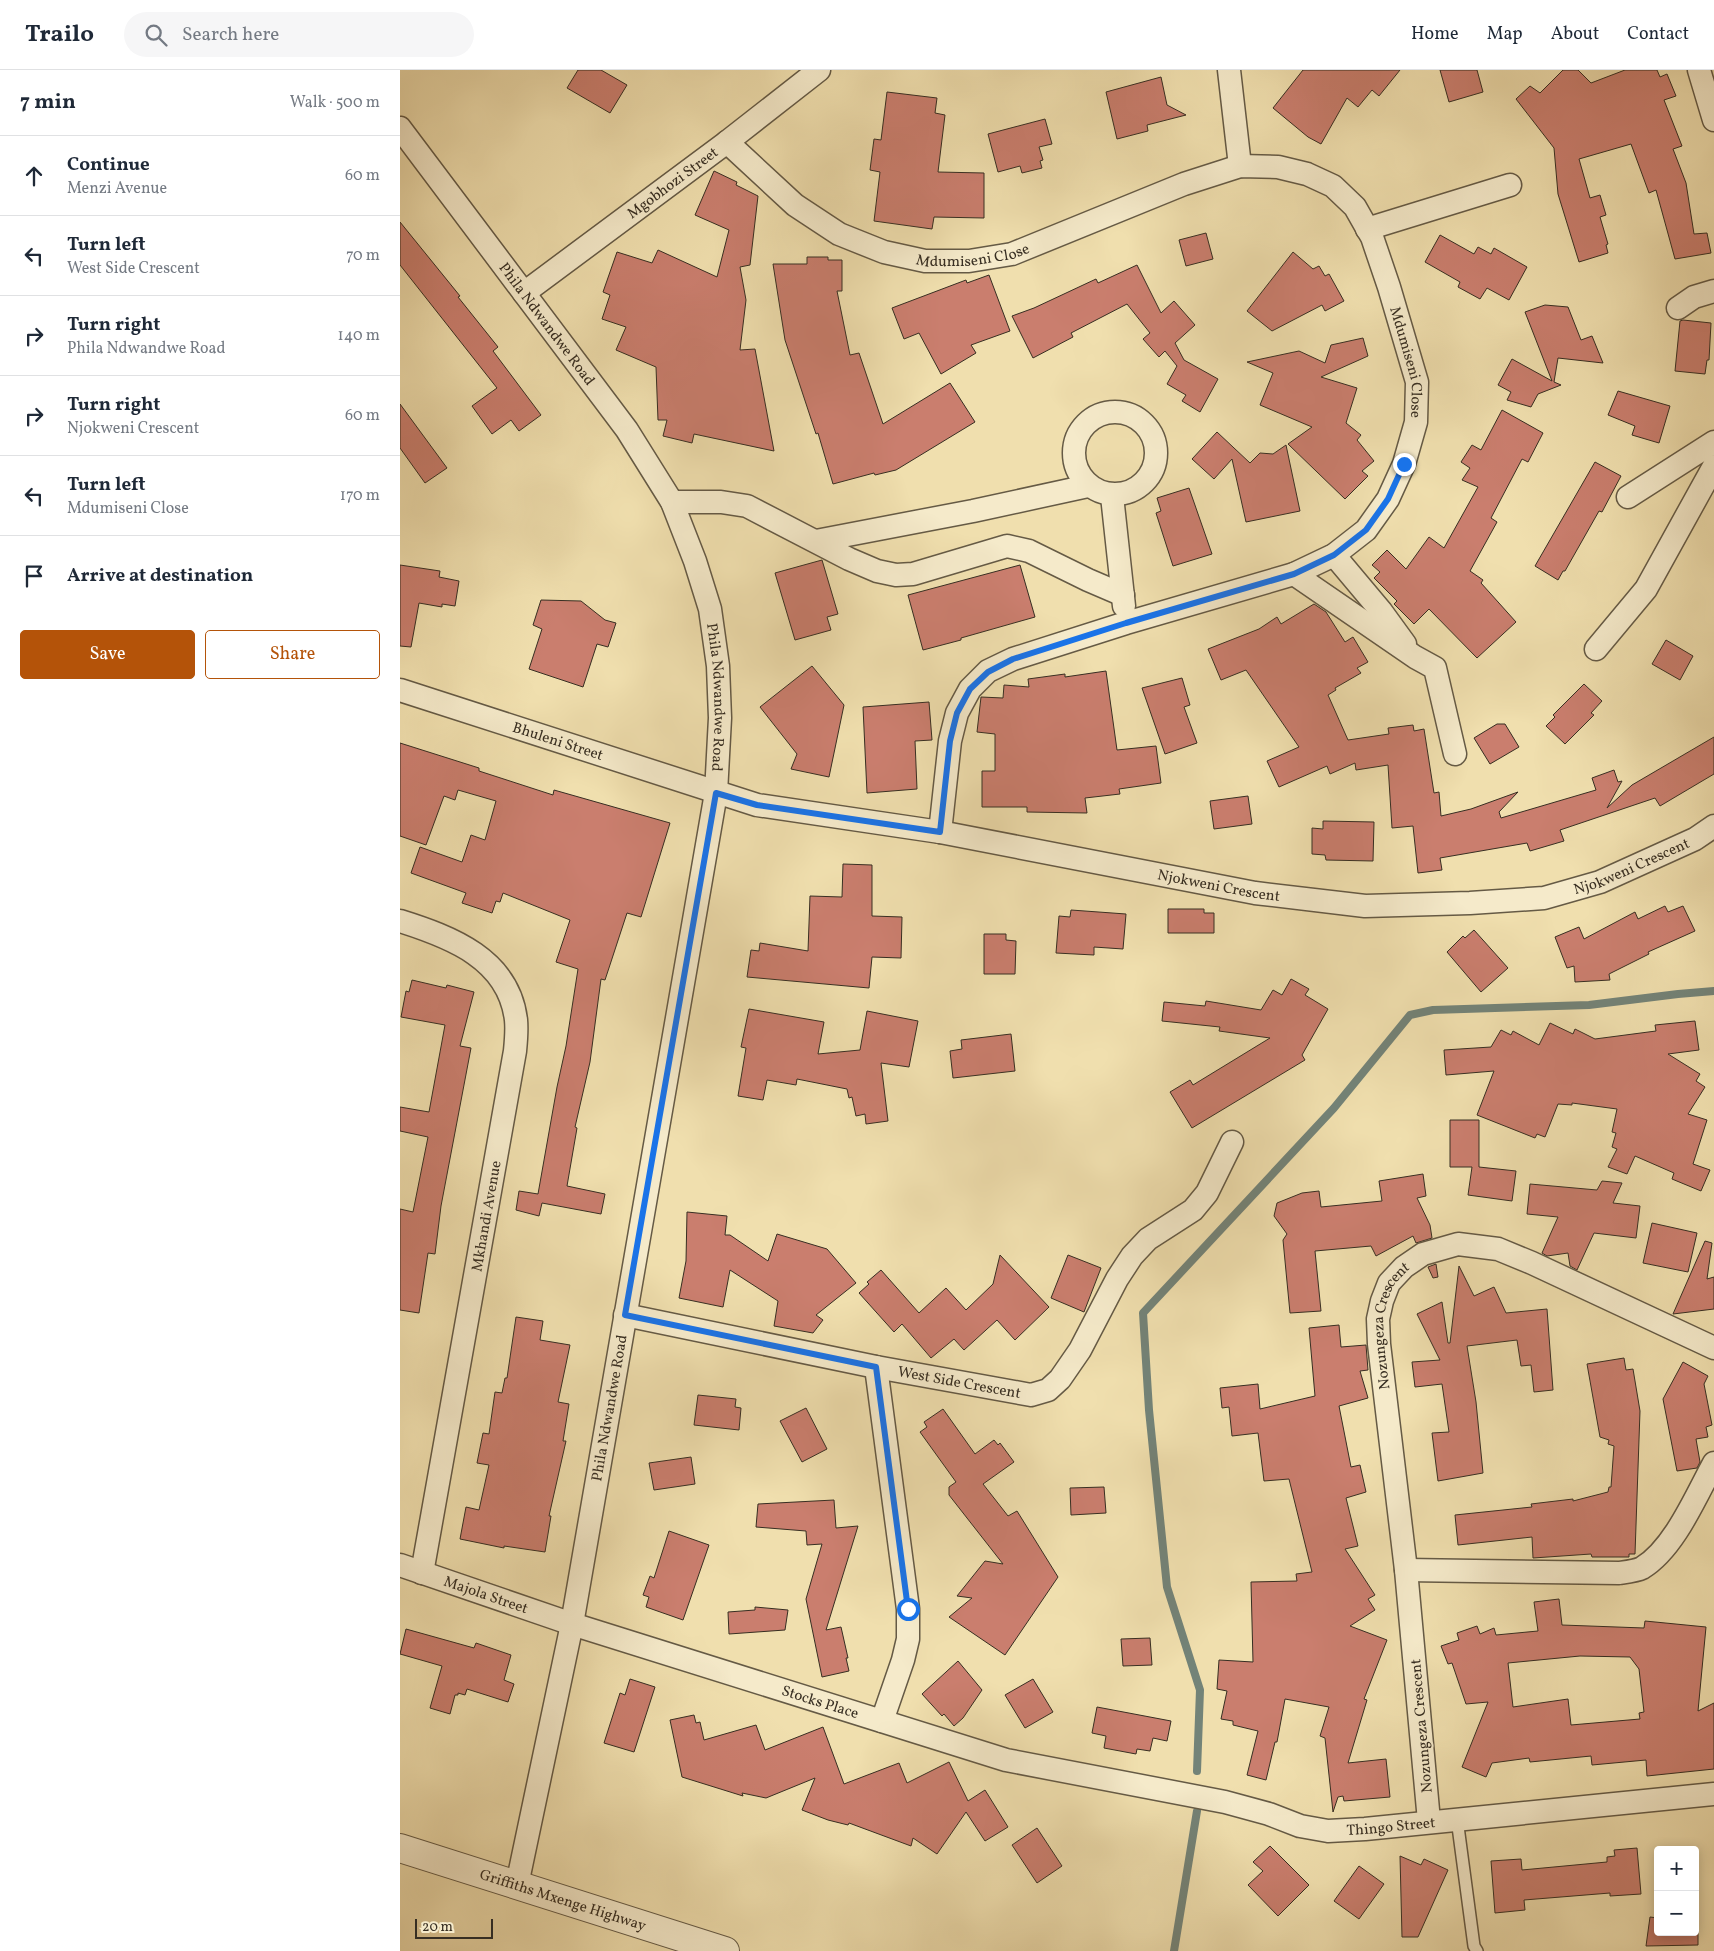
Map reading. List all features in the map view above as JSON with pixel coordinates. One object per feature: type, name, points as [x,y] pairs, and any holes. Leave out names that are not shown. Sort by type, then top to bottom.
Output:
[{"type":"street","name":"Mgobhozi Street","points":[[524,292],[727,142],[819,70]]},
{"type":"street","points":[[1229,70],[1240,166]]},
{"type":"street","points":[[1700,70],[1714,120]]},
{"type":"street","name":"Phila Ndwandwe Road","points":[[400,128],[628,430],[672,502],[695,561],[710,609],[718,666],[720,718],[716,793],[572,1624],[517,1885]]},
{"type":"street","name":"Mdumiseni Close","points":[[727,142],[794,205],[839,234],[884,252],[925,261],[969,262],[1012,254],[1184,184],[1240,166],[1278,167],[1307,174],[1334,186],[1355,207],[1372,237],[1389,288],[1417,382],[1416,422],[1404,464],[1388,499],[1366,530],[1334,555],[1294,574],[1126,623],[1013,659],[988,672],[970,689],[957,713],[950,741],[940,832]]},
{"type":"street","points":[[1367,229],[1510,185]]},
{"type":"street","points":[[1678,308],[1694,297],[1714,291]]},
{"type":"street","points":[[1118,411],[1142,421],[1156,443],[1155,470],[1138,490],[1112,496],[1088,486],[1074,464],[1076,437],[1093,417],[1118,411]]},
{"type":"street","points":[[1628,497],[1714,442]]},
{"type":"street","points":[[1596,648],[1646,589],[1714,466]]},
{"type":"street","points":[[816,541],[974,511],[1088,486]]},
{"type":"street","points":[[1112,496],[1126,623]]},
{"type":"street","points":[[672,502],[721,502],[747,506],[877,571],[896,575],[913,574],[1007,546],[1029,551],[1123,595]]},
{"type":"street","points":[[1334,555],[1420,659]]},
{"type":"street","points":[[1294,574],[1435,668],[1455,754]]},
{"type":"street","name":"Bhuleni Street","points":[[400,690],[716,793]]},
{"type":"street","name":"Njokweni Crescent","points":[[716,793],[757,805],[940,832],[1255,893],[1366,906],[1470,903],[1544,898],[1600,882],[1695,839],[1714,826]]},
{"type":"street","name":"Mkhandi Avenue","points":[[400,921],[435,932],[452,940],[468,948],[491,966],[508,988],[516,1020],[515,1051],[422,1572]]},
{"type":"street","name":"West Side Crescent","points":[[625,1315],[876,1367],[1031,1395],[1048,1390],[1060,1379],[1080,1350],[1117,1279],[1132,1256],[1148,1239],[1193,1210],[1207,1193],[1232,1142]]},
{"type":"street","name":"Nozungeza Crescent","points":[[1429,1822],[1406,1570],[1379,1344],[1378,1319],[1382,1301],[1390,1283],[1404,1267],[1423,1254],[1458,1244],[1498,1249],[1541,1267],[1714,1348]]},
{"type":"street","points":[[876,1367],[908,1609],[908,1639],[903,1660],[882,1721]]},
{"type":"street","points":[[1406,1570],[1619,1573],[1640,1569],[1657,1557],[1671,1541],[1714,1463]]},
{"type":"street","name":"Majola Street","points":[[400,1565],[572,1624]]},
{"type":"street","name":"Stocks Place","points":[[572,1624],[1006,1760],[1073,1773]]},
{"type":"street","name":"Thingo Street","points":[[1073,1773],[1225,1802],[1269,1814],[1300,1826],[1328,1831],[1365,1829],[1714,1794]]},
{"type":"street","name":"Griffiths Mxenge Highway","points":[[400,1848],[726,1951]]},
{"type":"lane","points":[[1457,1819],[1474,1946],[1478,1951]]},
{"type":"building","points":[[578,70],[601,70],[627,85],[610,113],[567,88]]},
{"type":"building","points":[[1303,70],[1400,70],[1379,96],[1372,90],[1358,107],[1347,98],[1321,144],[1308,137],[1273,108]]},
{"type":"building","points":[[1440,70],[1477,70],[1483,92],[1449,102]]},
{"type":"building","points":[[1563,70],[1578,70],[1591,83],[1625,70],[1657,70],[1660,77],[1667,74],[1676,96],[1664,100],[1682,146],[1673,149],[1686,183],[1694,234],[1707,233],[1711,253],[1675,259],[1656,190],[1649,193],[1631,144],[1579,159],[1590,198],[1600,195],[1606,215],[1600,217],[1608,244],[1606,245],[1608,253],[1579,262],[1558,194],[1554,148],[1516,99],[1530,86],[1540,93]]},
{"type":"building","points":[[1161,77],[1167,105],[1186,115],[1147,125],[1148,131],[1117,139],[1106,92]]},
{"type":"building","points":[[887,92],[937,98],[935,113],[945,115],[938,172],[984,173],[984,218],[934,217],[932,229],[874,221],[880,172],[870,170],[874,139],[881,140]]},
{"type":"building","points":[[1045,119],[1052,144],[1039,147],[1043,160],[1040,161],[1042,168],[1022,173],[1020,166],[998,172],[988,134]]},
{"type":"building","points":[[714,171],[737,182],[736,185],[758,196],[750,265],[740,267],[746,300],[740,350],[755,349],[774,451],[694,434],[692,443],[663,436],[667,420],[658,420],[656,367],[616,350],[626,327],[602,319],[610,295],[603,292],[617,252],[652,263],[658,250],[717,277],[729,230],[695,215]]},
{"type":"building","points":[[400,222],[460,296],[458,297],[498,347],[493,351],[541,415],[519,431],[511,420],[492,434],[472,406],[497,388],[400,265]]},
{"type":"building","points":[[1206,233],[1213,259],[1186,266],[1179,240]]},
{"type":"building","points":[[1440,235],[1474,254],[1478,247],[1491,254],[1494,248],[1527,267],[1509,300],[1487,288],[1480,299],[1458,287],[1460,282],[1425,262]]},
{"type":"building","points":[[1293,252],[1313,269],[1319,266],[1325,276],[1329,274],[1344,301],[1325,311],[1322,305],[1272,331],[1247,311]]},
{"type":"building","points":[[807,257],[828,257],[828,260],[842,260],[842,291],[837,291],[850,355],[859,353],[883,424],[950,383],[975,422],[896,470],[875,475],[874,473],[833,484],[818,433],[816,434],[785,340],[773,264],[807,264]]},
{"type":"building","points":[[1137,265],[1161,313],[1174,301],[1195,325],[1175,343],[1184,360],[1218,379],[1200,412],[1182,401],[1186,395],[1167,384],[1177,366],[1165,351],[1159,357],[1143,339],[1150,333],[1127,304],[1071,333],[1073,337],[1033,358],[1012,316],[1034,308],[1096,279],[1098,283]]},
{"type":"building","points":[[989,275],[1010,331],[971,345],[976,353],[941,374],[919,333],[904,339],[892,308],[966,280],[967,283]]},
{"type":"building","points":[[1545,305],[1568,307],[1581,340],[1592,336],[1603,363],[1558,358],[1554,382],[1561,385],[1538,394],[1531,407],[1507,400],[1511,392],[1498,385],[1512,359],[1552,381],[1525,312]]},
{"type":"building","points":[[1680,321],[1711,323],[1709,360],[1707,360],[1705,374],[1675,371]]},
{"type":"building","points":[[1363,338],[1368,356],[1321,377],[1357,388],[1346,423],[1361,435],[1357,440],[1374,461],[1362,471],[1368,476],[1345,499],[1288,444],[1312,427],[1260,405],[1273,373],[1247,362],[1299,351],[1325,363],[1331,345]]},
{"type":"building","points":[[1618,391],[1670,406],[1659,443],[1632,435],[1635,426],[1608,415]]},
{"type":"building","points":[[400,404],[447,468],[425,483],[400,448]]},
{"type":"building","points":[[1502,410],[1543,433],[1528,462],[1522,459],[1491,518],[1497,522],[1470,571],[1483,580],[1481,583],[1516,622],[1477,658],[1429,609],[1414,624],[1394,604],[1397,601],[1374,578],[1380,572],[1372,565],[1387,550],[1406,569],[1429,537],[1444,548],[1478,487],[1462,480],[1470,468],[1461,462],[1472,445],[1481,450]]},
{"type":"building","points":[[1217,432],[1250,463],[1260,453],[1273,454],[1286,445],[1300,511],[1246,522],[1232,459],[1214,479],[1192,459]]},
{"type":"building","points":[[1595,462],[1621,476],[1602,512],[1599,511],[1558,580],[1535,566]]},
{"type":"building","points":[[1189,488],[1212,554],[1173,566],[1156,513],[1161,511],[1157,498]]},
{"type":"building","points":[[822,560],[838,614],[827,617],[831,630],[795,640],[775,573]]},
{"type":"building","points":[[400,565],[440,571],[439,577],[459,581],[455,606],[442,604],[442,607],[419,603],[411,647],[400,646]]},
{"type":"building","points":[[1020,565],[1035,617],[923,650],[908,595]]},
{"type":"building","points":[[541,600],[581,601],[605,620],[616,623],[608,647],[597,644],[583,687],[529,669],[542,629],[533,625]]},
{"type":"building","points":[[1314,604],[1326,612],[1345,642],[1353,637],[1368,662],[1357,668],[1361,673],[1335,688],[1336,690],[1328,695],[1348,740],[1389,734],[1388,728],[1413,725],[1414,731],[1424,729],[1434,793],[1439,792],[1441,816],[1471,809],[1518,792],[1499,812],[1501,818],[1596,790],[1592,778],[1614,770],[1618,782],[1622,781],[1607,808],[1632,785],[1714,737],[1714,774],[1660,806],[1655,798],[1560,830],[1564,841],[1530,851],[1527,843],[1440,858],[1442,870],[1418,873],[1413,826],[1392,828],[1388,765],[1356,770],[1355,763],[1330,774],[1327,766],[1279,787],[1267,761],[1299,747],[1246,670],[1221,680],[1208,649],[1259,629],[1277,617],[1281,624]]},
{"type":"building","points":[[1666,640],[1693,656],[1680,680],[1652,664]]},
{"type":"building","points":[[812,666],[844,705],[829,777],[791,769],[797,754],[760,707]]},
{"type":"building","points":[[1106,671],[1117,750],[1156,746],[1161,783],[1119,789],[1120,794],[1085,798],[1087,813],[1027,812],[1027,807],[982,807],[982,771],[995,771],[995,734],[977,732],[981,697],[1003,698],[1004,685],[1029,687],[1028,679],[1065,674],[1065,677]]},
{"type":"building","points":[[1182,678],[1190,705],[1184,707],[1197,743],[1165,754],[1142,688]]},
{"type":"building","points":[[1584,684],[1602,701],[1591,713],[1594,715],[1565,744],[1546,726],[1555,717],[1553,715]]},
{"type":"building","points":[[929,702],[932,740],[915,741],[917,789],[867,793],[863,707]]},
{"type":"building","points":[[1497,724],[1505,724],[1519,747],[1490,764],[1474,738]]},
{"type":"building","points":[[400,743],[479,768],[479,771],[553,795],[554,790],[670,823],[641,917],[627,913],[605,980],[601,979],[590,1062],[575,1127],[577,1128],[567,1186],[605,1194],[601,1214],[542,1203],[539,1216],[516,1210],[519,1191],[538,1194],[566,1046],[578,969],[556,962],[570,920],[503,893],[500,902],[496,901],[492,913],[462,903],[466,893],[411,873],[420,847],[462,862],[471,835],[485,840],[496,801],[458,790],[455,800],[444,796],[426,845],[400,836]]},
{"type":"building","points":[[1248,796],[1252,824],[1214,829],[1210,801]]},
{"type":"building","points":[[1323,821],[1374,822],[1373,861],[1326,860],[1325,855],[1312,854],[1312,828],[1323,829]]},
{"type":"building","points":[[843,864],[872,865],[872,916],[902,917],[901,958],[872,957],[869,988],[747,977],[751,950],[759,951],[760,943],[808,951],[810,896],[842,897]]},
{"type":"building","points":[[1665,906],[1668,912],[1683,906],[1695,931],[1648,952],[1649,954],[1609,974],[1610,980],[1575,982],[1574,966],[1567,968],[1555,937],[1579,927],[1584,939],[1635,912],[1638,919]]},
{"type":"building","points":[[1168,909],[1204,909],[1204,913],[1214,913],[1214,933],[1168,933]]},
{"type":"building","points":[[1071,910],[1126,914],[1123,949],[1094,947],[1094,955],[1056,953],[1059,916],[1070,917]]},
{"type":"building","points":[[1474,930],[1508,968],[1481,992],[1447,952],[1463,936],[1465,938]]},
{"type":"building","points":[[984,934],[1006,934],[1006,940],[1016,941],[1015,974],[984,974]]},
{"type":"building","points":[[1291,979],[1309,989],[1305,995],[1328,1009],[1302,1055],[1305,1060],[1192,1128],[1170,1092],[1190,1080],[1193,1085],[1270,1038],[1219,1031],[1220,1027],[1162,1021],[1164,1002],[1205,1006],[1206,1001],[1261,1010],[1273,990],[1282,995]]},
{"type":"building","points":[[412,980],[446,988],[447,985],[474,992],[460,1046],[471,1048],[441,1206],[435,1254],[428,1253],[419,1313],[400,1310],[400,1209],[413,1212],[428,1137],[400,1131],[400,1107],[429,1112],[445,1025],[401,1017],[406,991],[409,992]]},
{"type":"building","points":[[749,1009],[824,1022],[818,1054],[860,1050],[867,1011],[918,1021],[909,1067],[881,1063],[888,1121],[866,1124],[865,1114],[856,1116],[852,1097],[849,1098],[847,1089],[797,1079],[796,1085],[767,1080],[763,1100],[738,1096],[746,1048],[741,1047]]},
{"type":"building","points":[[1695,1021],[1699,1050],[1668,1054],[1700,1074],[1696,1081],[1705,1087],[1688,1114],[1707,1120],[1693,1164],[1710,1170],[1701,1191],[1672,1179],[1674,1173],[1635,1156],[1627,1174],[1608,1167],[1617,1149],[1612,1147],[1616,1133],[1612,1132],[1617,1109],[1572,1103],[1572,1105],[1558,1104],[1545,1137],[1537,1134],[1535,1138],[1477,1115],[1494,1071],[1446,1075],[1444,1050],[1491,1047],[1501,1030],[1511,1035],[1513,1031],[1539,1045],[1550,1023],[1573,1034],[1575,1029],[1595,1039],[1656,1031],[1655,1025]]},
{"type":"building","points":[[1011,1034],[1015,1071],[953,1078],[950,1051],[962,1049],[961,1040]]},
{"type":"building","points":[[1450,1120],[1479,1120],[1479,1167],[1516,1171],[1512,1201],[1468,1195],[1472,1167],[1450,1167]]},
{"type":"building","points":[[1423,1174],[1426,1196],[1417,1198],[1430,1225],[1432,1238],[1416,1243],[1413,1236],[1376,1256],[1371,1246],[1315,1251],[1321,1311],[1290,1313],[1283,1240],[1287,1234],[1274,1216],[1277,1203],[1302,1193],[1319,1191],[1321,1207],[1382,1201],[1379,1181]]},
{"type":"building","points":[[1602,1181],[1622,1183],[1613,1203],[1640,1206],[1636,1238],[1594,1233],[1577,1270],[1570,1266],[1568,1253],[1547,1256],[1542,1253],[1558,1217],[1527,1214],[1530,1184],[1597,1190]]},
{"type":"building","points":[[687,1212],[727,1216],[725,1235],[730,1235],[768,1261],[777,1234],[827,1249],[856,1283],[816,1315],[823,1320],[813,1333],[774,1326],[778,1301],[730,1270],[723,1307],[679,1298],[686,1261]]},
{"type":"building","points":[[1652,1223],[1697,1233],[1688,1272],[1643,1263]]},
{"type":"building","points":[[1705,1241],[1712,1243],[1707,1279],[1714,1277],[1714,1309],[1673,1314]]},
{"type":"building","points":[[1000,1255],[1049,1307],[1015,1340],[997,1320],[964,1350],[954,1339],[931,1358],[902,1324],[894,1332],[859,1293],[869,1284],[867,1282],[881,1270],[919,1313],[946,1288],[966,1310],[993,1284]]},
{"type":"building","points":[[1068,1255],[1101,1268],[1084,1312],[1051,1298]]},
{"type":"building","points":[[1436,1264],[1438,1277],[1433,1278],[1428,1267]]},
{"type":"building","points":[[1459,1266],[1474,1296],[1494,1287],[1506,1313],[1547,1309],[1553,1390],[1534,1392],[1531,1365],[1521,1366],[1517,1340],[1467,1346],[1476,1402],[1483,1473],[1438,1481],[1432,1433],[1449,1432],[1442,1384],[1415,1387],[1412,1362],[1440,1360],[1417,1314],[1442,1302],[1448,1343],[1450,1343]]},
{"type":"building","points":[[516,1317],[543,1321],[540,1340],[570,1345],[558,1402],[569,1404],[563,1441],[566,1441],[549,1516],[551,1516],[545,1552],[504,1546],[504,1548],[460,1539],[466,1507],[479,1510],[489,1465],[477,1463],[483,1433],[489,1434],[495,1392],[502,1393],[505,1378],[507,1378]]},
{"type":"building","points":[[1339,1325],[1341,1347],[1366,1345],[1368,1370],[1360,1371],[1368,1398],[1339,1406],[1351,1467],[1360,1465],[1366,1492],[1346,1498],[1358,1546],[1345,1549],[1375,1595],[1368,1599],[1375,1610],[1350,1626],[1387,1640],[1364,1699],[1367,1700],[1348,1763],[1386,1759],[1390,1797],[1344,1801],[1343,1796],[1338,1797],[1333,1812],[1325,1738],[1320,1736],[1329,1707],[1285,1699],[1277,1742],[1275,1742],[1266,1780],[1247,1775],[1258,1731],[1233,1725],[1233,1721],[1221,1719],[1227,1691],[1217,1689],[1219,1660],[1253,1662],[1251,1582],[1297,1581],[1296,1574],[1312,1572],[1289,1479],[1264,1481],[1258,1433],[1232,1436],[1229,1407],[1222,1408],[1220,1388],[1258,1384],[1260,1409],[1315,1396],[1309,1328]]},
{"type":"building","points":[[1624,1358],[1626,1370],[1633,1369],[1640,1411],[1635,1554],[1629,1554],[1629,1557],[1592,1557],[1591,1554],[1533,1558],[1532,1537],[1458,1545],[1455,1515],[1532,1507],[1531,1504],[1573,1499],[1573,1501],[1608,1492],[1609,1487],[1611,1487],[1614,1446],[1608,1444],[1609,1440],[1600,1437],[1587,1364]]},
{"type":"building","points":[[1683,1362],[1708,1376],[1704,1384],[1712,1425],[1706,1427],[1708,1437],[1696,1439],[1700,1462],[1697,1468],[1677,1471],[1663,1399]]},
{"type":"building","points":[[698,1395],[736,1399],[735,1407],[741,1408],[739,1430],[694,1425]]},
{"type":"building","points":[[806,1408],[827,1449],[802,1462],[780,1421]]},
{"type":"building","points":[[943,1409],[975,1454],[994,1440],[998,1445],[1000,1443],[1014,1462],[983,1484],[1008,1516],[1017,1511],[1058,1577],[1005,1655],[949,1617],[972,1598],[957,1596],[985,1561],[1003,1564],[949,1495],[949,1487],[956,1482],[920,1432],[927,1427],[924,1422]]},
{"type":"building","points":[[691,1457],[695,1484],[654,1490],[649,1463]]},
{"type":"building","points":[[1104,1487],[1106,1513],[1071,1515],[1070,1488]]},
{"type":"building","points":[[834,1500],[836,1528],[858,1526],[826,1630],[841,1627],[849,1671],[822,1677],[806,1599],[822,1544],[807,1545],[806,1531],[756,1527],[758,1504]]},
{"type":"building","points":[[669,1531],[709,1545],[683,1620],[646,1607],[649,1597],[643,1595],[650,1576],[654,1578]]},
{"type":"building","points":[[1559,1599],[1562,1625],[1644,1628],[1645,1621],[1706,1627],[1698,1711],[1714,1703],[1714,1769],[1647,1776],[1646,1760],[1592,1765],[1591,1756],[1530,1762],[1529,1758],[1492,1763],[1486,1777],[1462,1767],[1488,1702],[1466,1704],[1452,1663],[1448,1664],[1441,1646],[1459,1640],[1457,1633],[1477,1626],[1480,1634],[1494,1628],[1496,1635],[1538,1631],[1534,1602]],"holes":[[[1580,1656],[1630,1657],[1639,1669],[1644,1712],[1639,1713],[1640,1719],[1571,1725],[1568,1699],[1513,1707],[1508,1663]]]},
{"type":"building","points":[[755,1607],[788,1610],[785,1630],[729,1634],[728,1612],[755,1610]]},
{"type":"building","points":[[406,1629],[474,1648],[476,1643],[511,1655],[504,1680],[514,1684],[508,1702],[467,1689],[465,1695],[458,1693],[458,1695],[455,1695],[450,1714],[430,1708],[442,1666],[400,1654]]},
{"type":"building","points":[[1150,1638],[1152,1665],[1123,1666],[1121,1639]]},
{"type":"building","points":[[958,1661],[982,1690],[963,1718],[954,1726],[922,1694]]},
{"type":"building","points":[[630,1679],[655,1687],[634,1752],[604,1743],[620,1693],[625,1695]]},
{"type":"building","points":[[1033,1679],[1053,1712],[1025,1728],[1005,1695]]},
{"type":"building","points":[[1097,1707],[1171,1721],[1167,1741],[1153,1738],[1150,1751],[1137,1749],[1136,1754],[1104,1748],[1106,1736],[1092,1733]]},
{"type":"building","points":[[694,1715],[696,1723],[700,1722],[704,1740],[756,1725],[765,1750],[823,1727],[844,1784],[899,1763],[907,1783],[949,1762],[968,1801],[985,1790],[1008,1827],[985,1841],[966,1812],[937,1854],[913,1838],[911,1846],[849,1823],[848,1825],[828,1820],[802,1810],[815,1778],[766,1798],[742,1793],[743,1796],[682,1777],[670,1720]]},
{"type":"building","points":[[1037,1828],[1062,1866],[1037,1883],[1012,1845]]},
{"type":"building","points":[[1270,1846],[1309,1885],[1278,1916],[1248,1885],[1263,1871],[1253,1862]]},
{"type":"building","points":[[1637,1848],[1641,1894],[1610,1896],[1610,1893],[1524,1900],[1525,1910],[1495,1913],[1491,1861],[1521,1859],[1522,1870],[1607,1862],[1607,1857],[1615,1856],[1614,1850]]},
{"type":"building","points":[[1400,1856],[1421,1865],[1424,1859],[1448,1870],[1418,1937],[1402,1937]]},
{"type":"building","points":[[1359,1866],[1384,1884],[1359,1919],[1334,1901]]},
{"type":"building","points":[[1650,1917],[1654,1918],[1654,1936],[1698,1936],[1698,1945],[1646,1946]]},
{"type":"waterway","points":[[1197,1771],[1200,1690],[1167,1587],[1149,1410],[1143,1313],[1334,1108],[1410,1015],[1433,1010],[1589,1005],[1714,991]]},
{"type":"waterway","points":[[1174,1951],[1197,1811]]},
{"type":"route","points":[[908,1609],[876,1367],[625,1315],[716,793],[757,805],[940,832],[950,741],[957,713],[970,689],[988,672],[1013,659],[1126,623],[1294,574],[1334,555],[1366,530],[1388,499],[1404,464]]}]
